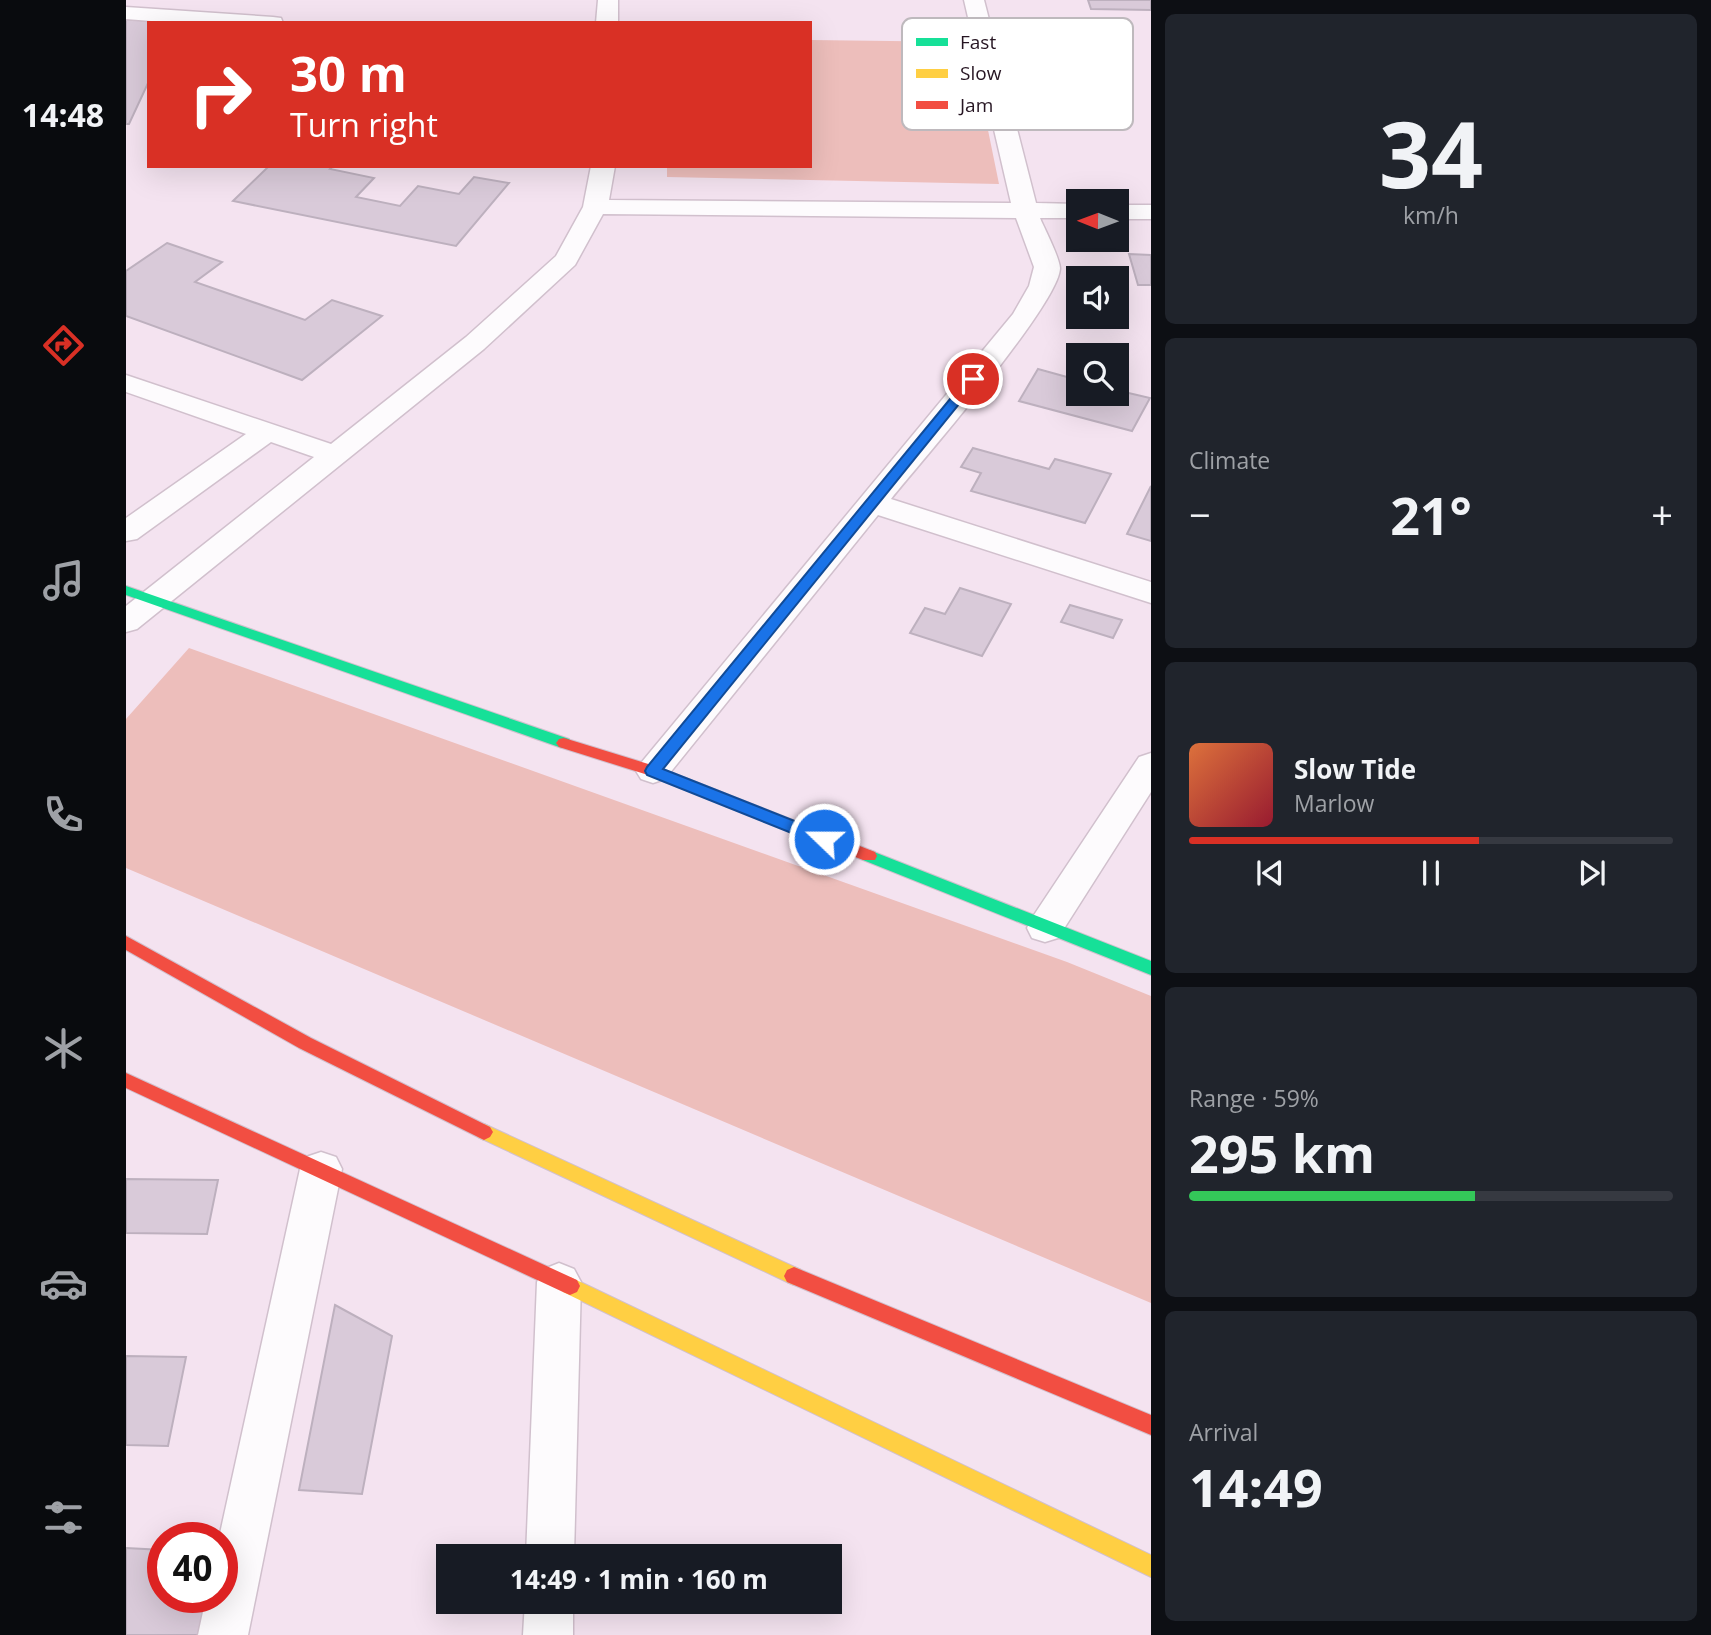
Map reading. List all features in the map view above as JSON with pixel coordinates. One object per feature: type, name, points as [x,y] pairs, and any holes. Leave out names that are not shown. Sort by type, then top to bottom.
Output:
[{"type":"street","points":[[607,21],[608,0]]},
{"type":"street","points":[[974,0],[978,18]]},
{"type":"street","points":[[126,13],[244,21]]},
{"type":"street","points":[[653,771],[1024,317],[1042,286],[1047,267],[1025,211],[1005,130]]},
{"type":"street","points":[[126,622],[475,343],[566,260],[595,207],[603,168]]},
{"type":"street","points":[[595,207],[1066,211]]},
{"type":"street","points":[[1129,212],[1151,212]]},
{"type":"street","points":[[126,383],[335,455]]},
{"type":"street","points":[[126,532],[267,432]]},
{"type":"street","points":[[872,503],[1151,593]]},
{"type":"street","points":[[126,590],[524,730],[653,771],[1151,968]]},
{"type":"street","points":[[1045,928],[1151,765]]},
{"type":"street","points":[[126,942],[363,1073],[723,1245],[865,1308],[1151,1425]]},
{"type":"street","points":[[126,1080],[321,1169],[1151,1566]]},
{"type":"street","points":[[223,1635],[268,1410],[321,1169]]},
{"type":"street","points":[[550,1544],[559,1282]]},
{"type":"street","points":[[548,1635],[549,1614]]},
{"type":"shaded area","points":[[812,40],[902,41],[902,130],[988,130],[999,184],[667,177],[667,168],[812,168]]},
{"type":"shaded area","points":[[189,648],[1067,962],[1151,996],[1151,1303],[126,868],[126,719]]},
{"type":"building","points":[[1088,0],[1151,0],[1151,10],[1091,9]]},
{"type":"building","points":[[126,19],[150,21],[147,21],[147,85],[129,124],[126,124]]},
{"type":"building","points":[[267,168],[331,168],[374,178],[356,197],[400,206],[418,186],[459,194],[474,177],[509,183],[456,246],[233,201]]},
{"type":"building","points":[[167,243],[222,262],[195,282],[305,320],[332,300],[382,316],[302,380],[126,316],[126,271]]},
{"type":"building","points":[[1129,254],[1151,255],[1151,285],[1138,285]]},
{"type":"building","points":[[1038,369],[1066,377],[1066,406],[1129,406],[1129,393],[1150,398],[1132,431],[1019,401]]},
{"type":"building","points":[[973,448],[1049,469],[1055,459],[1111,474],[1085,523],[971,491],[981,473],[961,467]]},
{"type":"building","points":[[1151,486],[1151,541],[1127,534]]},
{"type":"building","points":[[960,588],[1011,604],[982,656],[910,633],[925,608],[945,614]]},
{"type":"building","points":[[1070,605],[1122,620],[1113,638],[1061,622]]},
{"type":"building","points":[[126,1179],[218,1180],[207,1234],[126,1233]]},
{"type":"building","points":[[335,1305],[392,1336],[362,1494],[299,1490]]},
{"type":"building","points":[[126,1356],[186,1357],[168,1446],[126,1445]]},
{"type":"building","points":[[126,1548],[147,1549],[147,1613],[215,1613],[211,1635],[126,1635]]},
{"type":"traffic: fast","points":[[126,590],[564,743]]},
{"type":"traffic: fast","points":[[869,856],[1151,968]]},
{"type":"traffic: slow","points":[[484,1132],[794,1276]]},
{"type":"traffic: slow","points":[[570,1286],[1151,1566]]},
{"type":"traffic: jam","points":[[564,743],[653,771],[869,856]]},
{"type":"traffic: jam","points":[[126,942],[305,1043],[484,1132]]},
{"type":"traffic: jam","points":[[126,1080],[570,1286]]},
{"type":"traffic: jam","points":[[794,1276],[1151,1425]]},
{"type":"route","points":[[824,839],[653,771],[973,379]]}]
